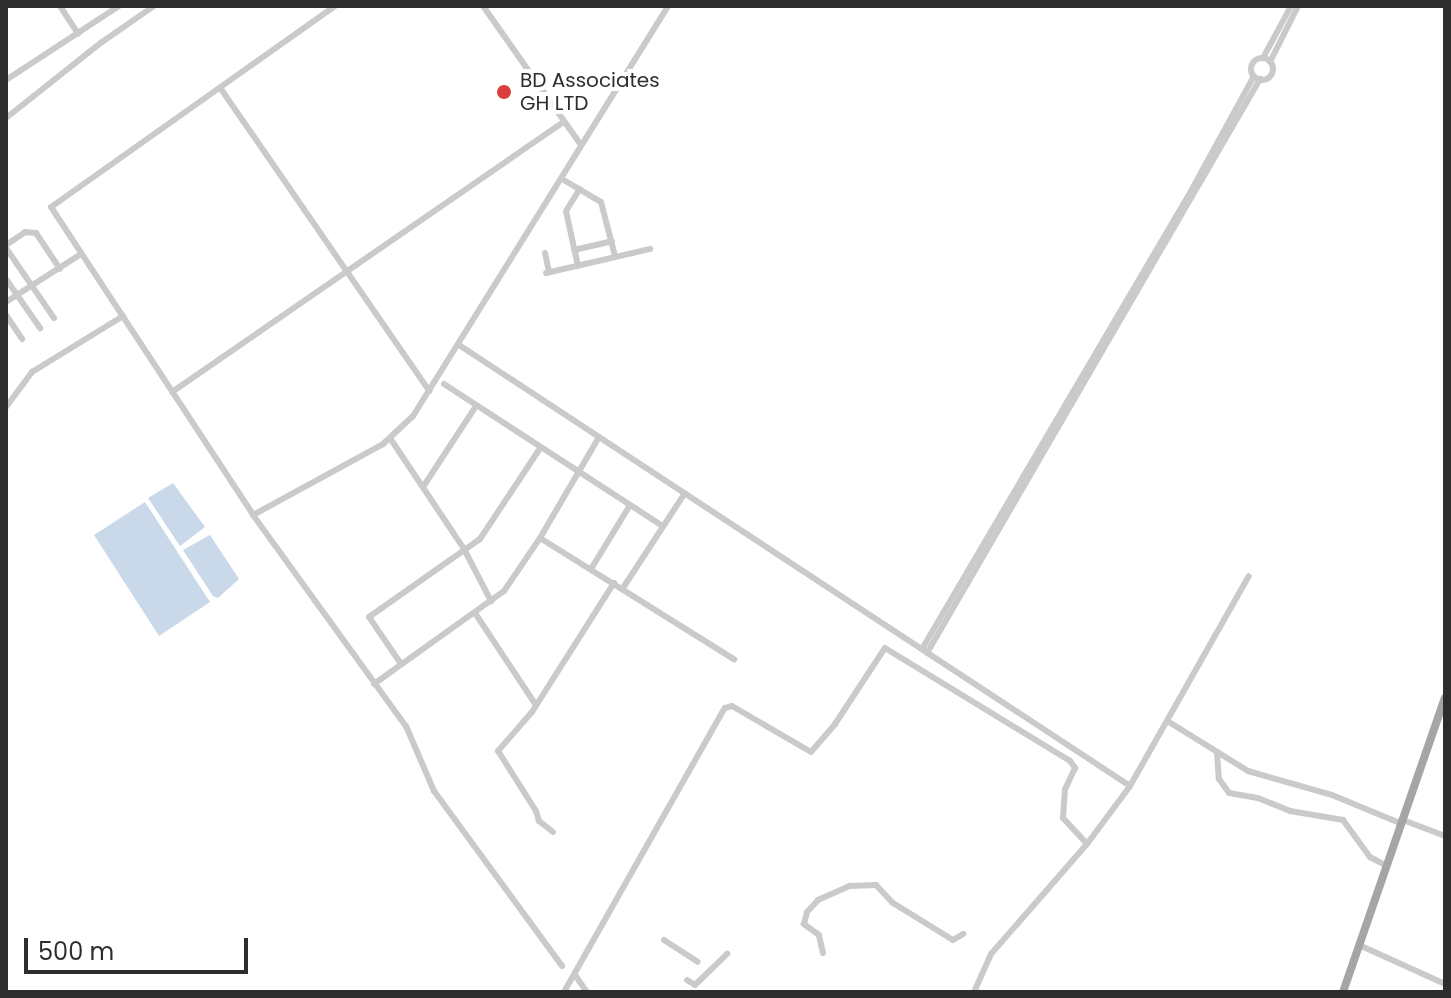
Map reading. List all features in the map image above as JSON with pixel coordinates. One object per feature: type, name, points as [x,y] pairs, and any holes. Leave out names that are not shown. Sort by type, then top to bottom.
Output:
[{"type":"main road","points":[[1343,992],[1442,715],[1445,698]]},
{"type":"street","points":[[60,6],[78,34]]},
{"type":"street","points":[[6,80],[119,6]]},
{"type":"street","points":[[6,118],[102,42],[154,6]]},
{"type":"street","points":[[335,6],[52,205],[51,209],[253,515],[406,726],[434,791],[562,966]]},
{"type":"street","points":[[483,6],[581,145]]},
{"type":"street","points":[[253,515],[390,438],[413,416],[668,6]]},
{"type":"street","points":[[1257,78],[1270,76],[1267,60],[1291,6]]},
{"type":"street","points":[[1257,78],[1252,65],[1267,60],[1298,6]]},
{"type":"street","points":[[925,651],[1257,78]]},
{"type":"street","points":[[221,89],[429,391]]},
{"type":"street","points":[[172,392],[348,274],[564,122]]},
{"type":"street","points":[[573,132],[589,134]]},
{"type":"street","points":[[562,179],[601,202],[615,256]]},
{"type":"street","points":[[578,266],[566,211],[580,189]]},
{"type":"street","points":[[54,318],[6,246],[25,232],[36,233],[60,269]]},
{"type":"street","points":[[574,250],[612,241]]},
{"type":"street","points":[[545,253],[548,273],[650,249]]},
{"type":"street","points":[[6,302],[34,287],[81,254]]},
{"type":"street","points":[[6,279],[40,328]]},
{"type":"street","points":[[6,315],[22,339]]},
{"type":"street","points":[[6,407],[32,372],[123,316]]},
{"type":"street","points":[[459,345],[1130,786]]},
{"type":"street","points":[[444,384],[663,526]]},
{"type":"street","points":[[423,487],[476,406]]},
{"type":"street","points":[[374,684],[504,591],[540,538],[599,437]]},
{"type":"street","points":[[390,438],[464,549],[491,601]]},
{"type":"street","points":[[401,664],[369,617],[480,539],[541,447]]},
{"type":"street","points":[[623,588],[685,493]]},
{"type":"street","points":[[591,569],[630,505]]},
{"type":"street","points":[[540,538],[734,659]]},
{"type":"street","points":[[974,992],[991,954],[1087,844],[1130,786],[1249,576]]},
{"type":"street","points":[[553,832],[539,821],[536,811],[498,751],[536,705],[614,583]]},
{"type":"street","points":[[475,613],[536,705]]},
{"type":"street","points":[[564,992],[725,708],[732,706],[811,752],[835,724],[885,648],[1070,761],[1075,768],[1065,789],[1063,818],[1087,844]]},
{"type":"street","points":[[1169,722],[1258,775],[1332,795],[1445,836]]},
{"type":"street","points":[[1217,753],[1219,779],[1229,793],[1258,798],[1290,811],[1343,820],[1351,826],[1370,857],[1387,866]]},
{"type":"street","points":[[823,953],[819,935],[804,924],[807,912],[818,900],[850,886],[876,885],[893,903],[953,940],[963,934]]},
{"type":"street","points":[[664,940],[698,962]]},
{"type":"street","points":[[1359,945],[1445,984]]},
{"type":"street","points":[[687,980],[695,985],[727,954]]},
{"type":"street","points":[[575,975],[587,992]]},
{"type":"water","points":[[173,483],[205,527],[180,546],[148,498]]},
{"type":"water","points":[[145,502],[210,602],[159,636],[94,535]]},
{"type":"water","points":[[210,535],[239,579],[218,598],[213,596],[183,550]]},
{"type":"place","name":"BD Associates GH LTD","points":[[504,92]]}]
